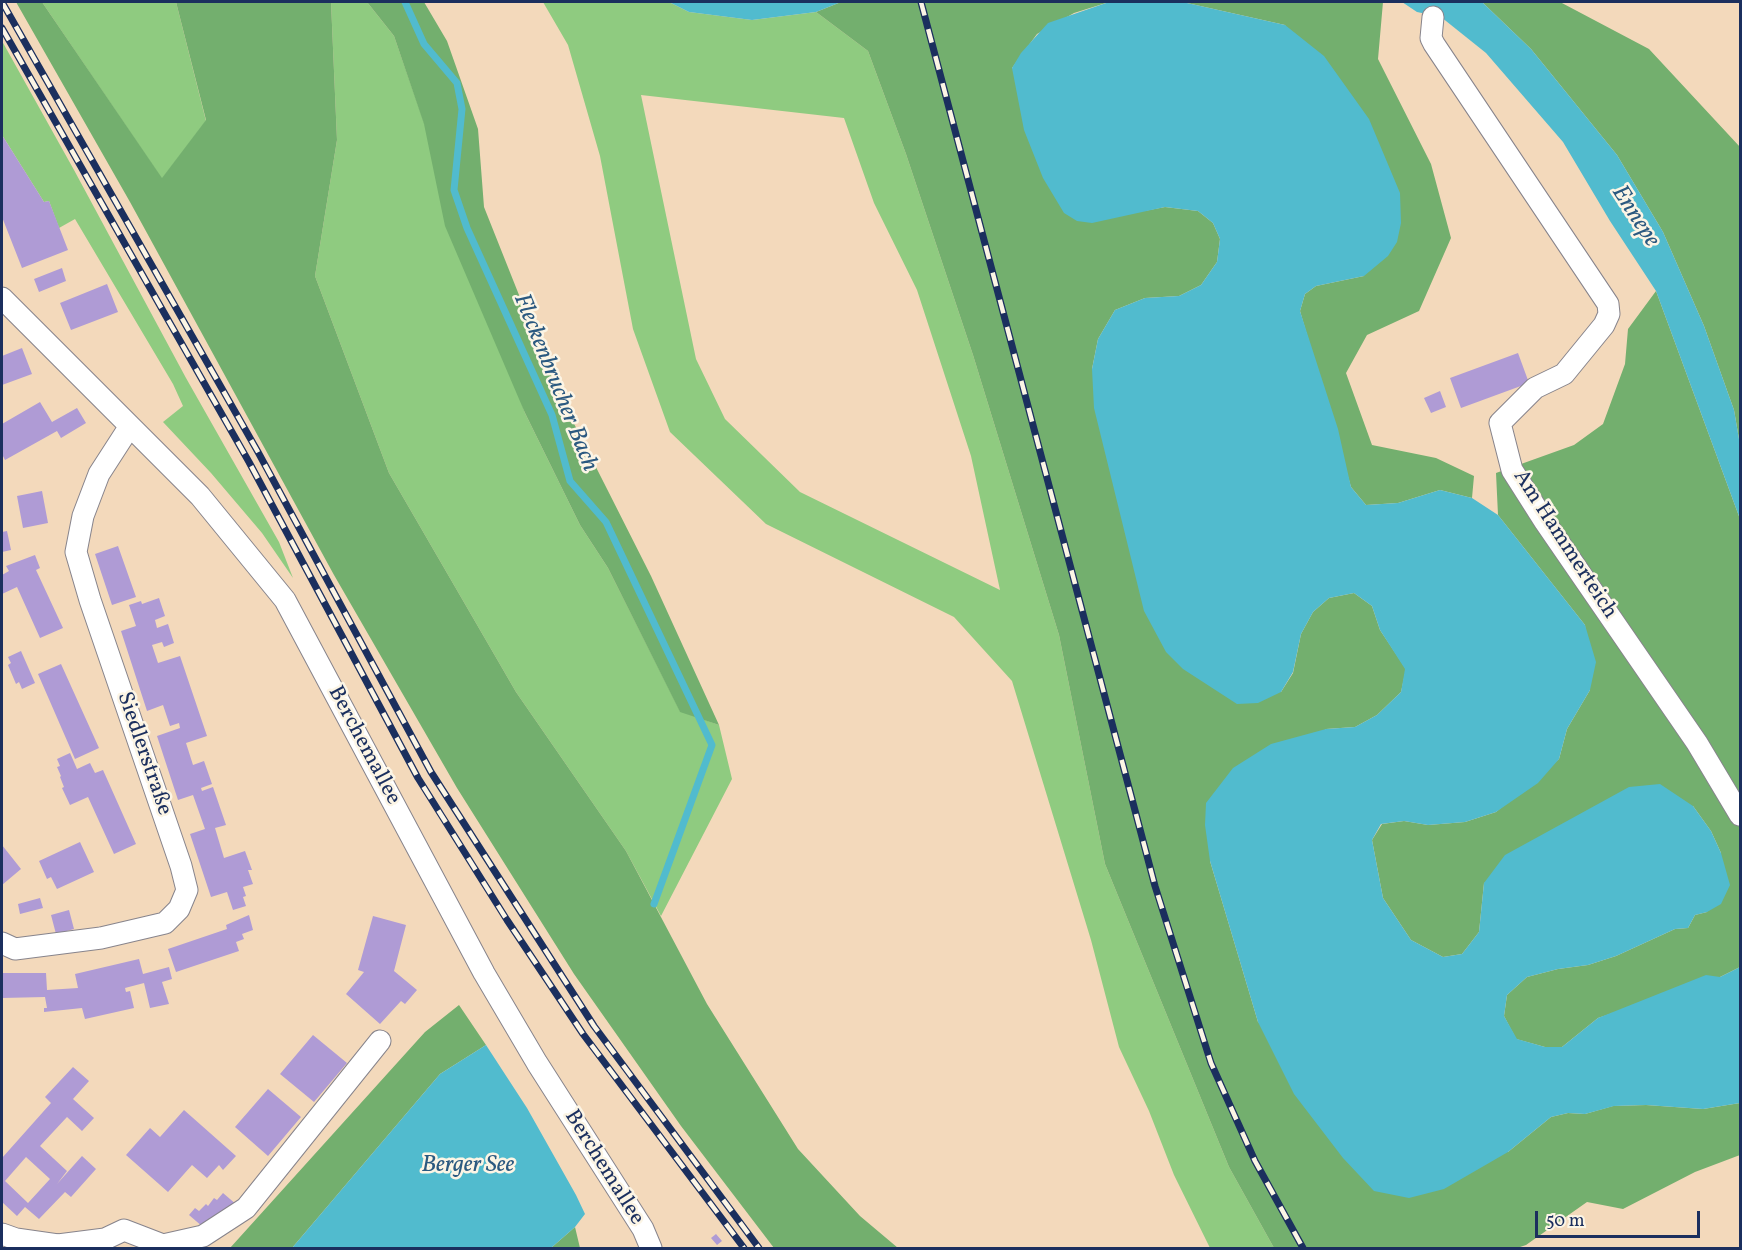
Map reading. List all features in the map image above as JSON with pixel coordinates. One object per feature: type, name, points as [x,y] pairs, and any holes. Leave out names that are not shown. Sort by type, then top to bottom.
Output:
[{"type":"street","name":"Am Hammerteich","points":[[1433,17],[1431,31],[1434,44],[1608,304],[1609,314],[1604,325],[1564,374],[1535,388],[1500,423],[1512,470],[1545,522],[1697,743],[1740,815]]},
{"type":"street","name":"Berchemallee","points":[[2,298],[200,496],[285,600],[484,973],[537,1063],[643,1229],[651,1248]]},
{"type":"street","name":"Siedlerstraße","points":[[2,943],[15,949],[101,938],[165,923],[179,909],[187,890],[76,552],[82,516],[99,474],[130,426]]},
{"type":"street","points":[[2,1234],[16,1239],[58,1245],[103,1244],[124,1230],[162,1245],[203,1236],[246,1208],[380,1041]]},
{"type":"green space","points":[[16,2],[42,2],[162,178],[206,120],[176,2],[331,2],[337,140],[315,276],[389,473],[516,692],[626,851],[707,1004],[798,1149],[860,1216],[898,1248],[774,1248],[681,1126],[574,974],[457,788],[334,575],[130,202]]},
{"type":"green space","points":[[42,2],[176,2],[206,121],[162,179]]},
{"type":"green space","points":[[331,2],[367,2],[394,36],[525,413],[580,525],[608,568],[680,711],[719,725],[732,779],[661,916],[626,851],[516,692],[389,473],[315,276],[337,140]]},
{"type":"green space","points":[[367,2],[424,2],[447,41],[478,129],[484,207],[556,388],[651,576],[719,725],[680,712],[608,568],[580,525],[525,413],[445,226],[424,124],[394,36]]},
{"type":"green space","points":[[543,2],[669,2],[689,12],[752,20],[816,12],[868,51],[906,154],[973,355],[1059,635],[1105,864],[1229,1167],[1274,1248],[1210,1248],[1174,1175],[1149,1111],[1119,1047],[1091,940],[1012,681],[954,617],[766,524],[670,432],[633,329],[600,156],[568,45]],"holes":[[[641,95],[844,118],[874,203],[917,290],[971,456],[1000,590],[800,492],[725,419],[696,359]]]},
{"type":"green space","points":[[841,2],[1109,2],[1074,13],[1037,34],[1012,68],[1144,211],[1165,207],[1198,211],[1213,223],[1220,239],[1217,262],[1201,285],[1179,296],[1145,298],[1115,310],[1098,339],[1092,369],[1281,692],[1293,673],[1301,634],[1313,612],[1329,598],[1354,593],[1372,606],[1380,630],[1406,669],[1401,692],[1377,715],[1355,727],[1326,729],[1210,861],[1258,1022],[1508,1152],[1551,1117],[1568,1113],[1585,1114],[1613,1106],[1646,1105],[1703,1109],[1740,1103],[1740,1155],[1695,1172],[1623,1209],[1587,1202],[1526,1245],[1517,1248],[1274,1248],[1229,1167],[1105,864],[1059,635],[973,355],[906,154],[868,51],[816,12]]},
{"type":"green space","points":[[1160,2],[1383,2],[1378,59],[1431,164],[1451,238],[1419,311],[1367,335],[1346,373],[1372,445],[1436,458],[1474,476],[1472,498],[1440,490],[1398,503],[1366,505],[1351,487],[1300,311],[1305,294],[1316,286],[1364,276],[1285,25],[1187,3]]},
{"type":"green space","points":[[1482,2],[1560,2],[1649,49],[1740,147],[1740,445],[1734,410],[1704,326],[1663,232],[1617,155],[1531,49]]},
{"type":"green space","points":[[2,41],[186,378],[279,542],[293,578],[262,533],[211,473],[163,422],[183,406],[173,384],[75,219],[59,228],[49,201],[44,202],[2,135]]},
{"type":"green space","points":[[1656,291],[1740,519],[1740,967],[1720,977],[1598,1018],[1562,1047],[1545,1047],[1516,1039],[1504,1016],[1507,995],[1527,977],[1558,969],[1588,965],[1616,956],[1675,929],[1688,928],[1695,915],[1707,912],[1721,853],[1711,831],[1693,806],[1484,883],[1479,932],[1462,954],[1443,957],[1411,940],[1383,898],[1372,840],[1382,824],[1404,821],[1428,825],[1465,822],[1496,812],[1559,759],[1567,729],[1590,690],[1585,625],[1498,515],[1496,473],[1574,445],[1603,424],[1625,364],[1628,329]]},
{"type":"green space","points":[[459,1005],[486,1045],[440,1074],[292,1248],[230,1248],[425,1032]]},
{"type":"green space","points":[[575,1227],[580,1248],[551,1248]]},
{"type":"water","points":[[669,2],[841,2],[816,12],[752,20],[689,12]]},
{"type":"water","points":[[1109,2],[1187,3],[1285,25],[1324,56],[1369,119],[1400,193],[1401,223],[1397,242],[1388,256],[1364,276],[1316,286],[1305,294],[1300,311],[1338,429],[1351,487],[1366,505],[1398,503],[1440,490],[1472,498],[1498,515],[1585,625],[1596,662],[1590,690],[1567,729],[1559,759],[1538,783],[1496,812],[1465,822],[1428,825],[1404,821],[1381,824],[1372,840],[1383,898],[1411,940],[1443,957],[1462,954],[1479,932],[1484,883],[1505,855],[1629,787],[1660,784],[1693,806],[1711,831],[1721,853],[1730,885],[1721,904],[1707,912],[1695,915],[1688,928],[1675,929],[1616,956],[1588,965],[1558,969],[1527,977],[1507,995],[1504,1016],[1517,1039],[1545,1047],[1562,1047],[1598,1018],[1706,975],[1720,977],[1740,967],[1740,1103],[1703,1109],[1646,1105],[1614,1106],[1585,1114],[1568,1113],[1551,1117],[1508,1152],[1444,1189],[1409,1198],[1374,1191],[1343,1158],[1294,1094],[1258,1022],[1210,861],[1205,825],[1206,803],[1233,768],[1271,744],[1326,729],[1355,727],[1377,715],[1401,692],[1405,669],[1380,630],[1372,606],[1354,593],[1329,598],[1313,612],[1301,634],[1293,672],[1281,692],[1258,703],[1237,704],[1183,669],[1166,652],[1144,611],[1094,408],[1092,369],[1098,339],[1115,310],[1145,298],[1179,296],[1201,285],[1217,262],[1220,239],[1213,223],[1198,211],[1165,207],[1092,223],[1077,221],[1064,213],[1043,178],[1024,130],[1012,68],[1021,53],[1048,23]]},
{"type":"water","name":"Ennepe","points":[[1402,2],[1482,2],[1531,49],[1617,155],[1663,232],[1704,326],[1734,410],[1740,445],[1740,519],[1656,291],[1610,221],[1563,142],[1486,53],[1441,17],[1417,12]]},
{"type":"water","name":"Berger See","points":[[486,1045],[527,1108],[576,1195],[585,1214],[575,1227],[551,1248],[292,1248],[440,1074]]},
{"type":"building","points":[[2,135],[44,202],[49,201],[68,250],[22,268],[2,217]]},
{"type":"building","points":[[62,268],[66,281],[39,292],[34,279]]},
{"type":"building","points":[[107,284],[118,312],[71,330],[60,303]]},
{"type":"building","points":[[22,348],[32,374],[2,385],[2,356]]},
{"type":"building","points":[[1518,353],[1529,383],[1461,408],[1450,378]]},
{"type":"building","points":[[1440,391],[1446,407],[1431,413],[1424,398]]},
{"type":"building","points":[[40,402],[52,422],[77,408],[86,423],[61,438],[57,431],[5,460],[2,454],[2,424]]},
{"type":"building","points":[[42,491],[48,523],[23,528],[17,496]]},
{"type":"building","points":[[7,531],[11,550],[2,552],[2,532]]},
{"type":"building","points":[[118,546],[136,597],[112,605],[95,554]]},
{"type":"building","points":[[35,555],[40,568],[36,570],[63,628],[40,638],[17,587],[2,594],[2,575],[9,571],[6,566]]},
{"type":"building","points":[[159,598],[165,616],[155,620],[157,628],[168,624],[174,643],[164,647],[162,642],[152,645],[158,663],[180,656],[207,736],[186,743],[193,765],[204,761],[212,784],[201,788],[202,791],[213,787],[226,825],[215,828],[224,858],[245,851],[252,870],[248,870],[253,884],[243,887],[246,906],[233,910],[227,892],[211,897],[190,834],[205,829],[193,795],[178,800],[157,736],[180,728],[179,723],[170,726],[163,705],[147,711],[121,631],[136,626],[129,605],[141,601],[142,604]]},
{"type":"building","points":[[21,651],[35,683],[22,689],[19,682],[16,684],[8,665],[11,663],[8,657]]},
{"type":"building","points":[[61,664],[99,748],[75,759],[38,674]]},
{"type":"building","points":[[70,753],[77,769],[90,763],[95,773],[103,770],[136,844],[114,854],[88,797],[70,805],[62,788],[64,787],[57,767],[60,766],[57,759]]},
{"type":"building","points":[[80,842],[94,872],[57,889],[51,877],[47,879],[39,861]]},
{"type":"building","points":[[2,845],[21,869],[2,885]]},
{"type":"building","points":[[40,898],[43,908],[20,914],[18,904]]},
{"type":"building","points":[[69,910],[74,929],[56,934],[51,915]]},
{"type":"building","points":[[249,915],[253,930],[242,934],[244,939],[236,942],[239,951],[176,972],[168,949],[227,929],[226,925]]},
{"type":"building","points":[[373,916],[406,925],[394,971],[417,990],[405,1004],[401,1001],[380,1024],[346,994],[364,972],[358,970]]},
{"type":"building","points":[[139,959],[143,974],[169,967],[172,979],[162,982],[169,1004],[150,1008],[144,983],[125,988],[126,992],[130,991],[134,1008],[85,1019],[82,1008],[44,1012],[44,1008],[47,1008],[45,997],[2,998],[2,973],[46,973],[47,990],[78,988],[75,974]]},
{"type":"building","points":[[313,1035],[347,1063],[314,1102],[280,1074]]},
{"type":"building","points":[[73,1067],[89,1081],[73,1099],[94,1118],[82,1131],[67,1117],[40,1146],[67,1171],[57,1184],[82,1156],[96,1169],[71,1197],[65,1192],[39,1219],[25,1207],[17,1216],[2,1202],[2,1158],[51,1103],[45,1097]],"holes":[[[26,1157],[50,1179],[28,1203],[5,1181]]]},
{"type":"building","points":[[268,1089],[301,1117],[268,1156],[235,1127]]},
{"type":"building","points":[[184,1110],[236,1156],[223,1170],[219,1165],[207,1178],[192,1165],[168,1192],[126,1155],[150,1128],[160,1137]]},
{"type":"building","points":[[223,1193],[237,1205],[203,1227],[189,1215],[195,1208],[199,1211],[206,1204],[208,1206],[214,1198],[217,1200]]},
{"type":"building","points":[[716,1234],[722,1241],[717,1245],[711,1238]]},
{"type":"waterway","name":"Fleckenbrucher Bach","points":[[405,2],[424,44],[457,83],[462,109],[454,190],[467,228],[552,415],[570,481],[606,522],[712,745],[654,904]]},
{"type":"railway","points":[[2,2],[258,452],[431,772],[594,1026],[759,1248]]},
{"type":"railway","points":[[921,2],[1155,886],[1211,1063],[1255,1161],[1303,1248]]},
{"type":"railway","points":[[2,28],[249,462],[418,778],[507,920],[583,1034],[744,1248]]}]
